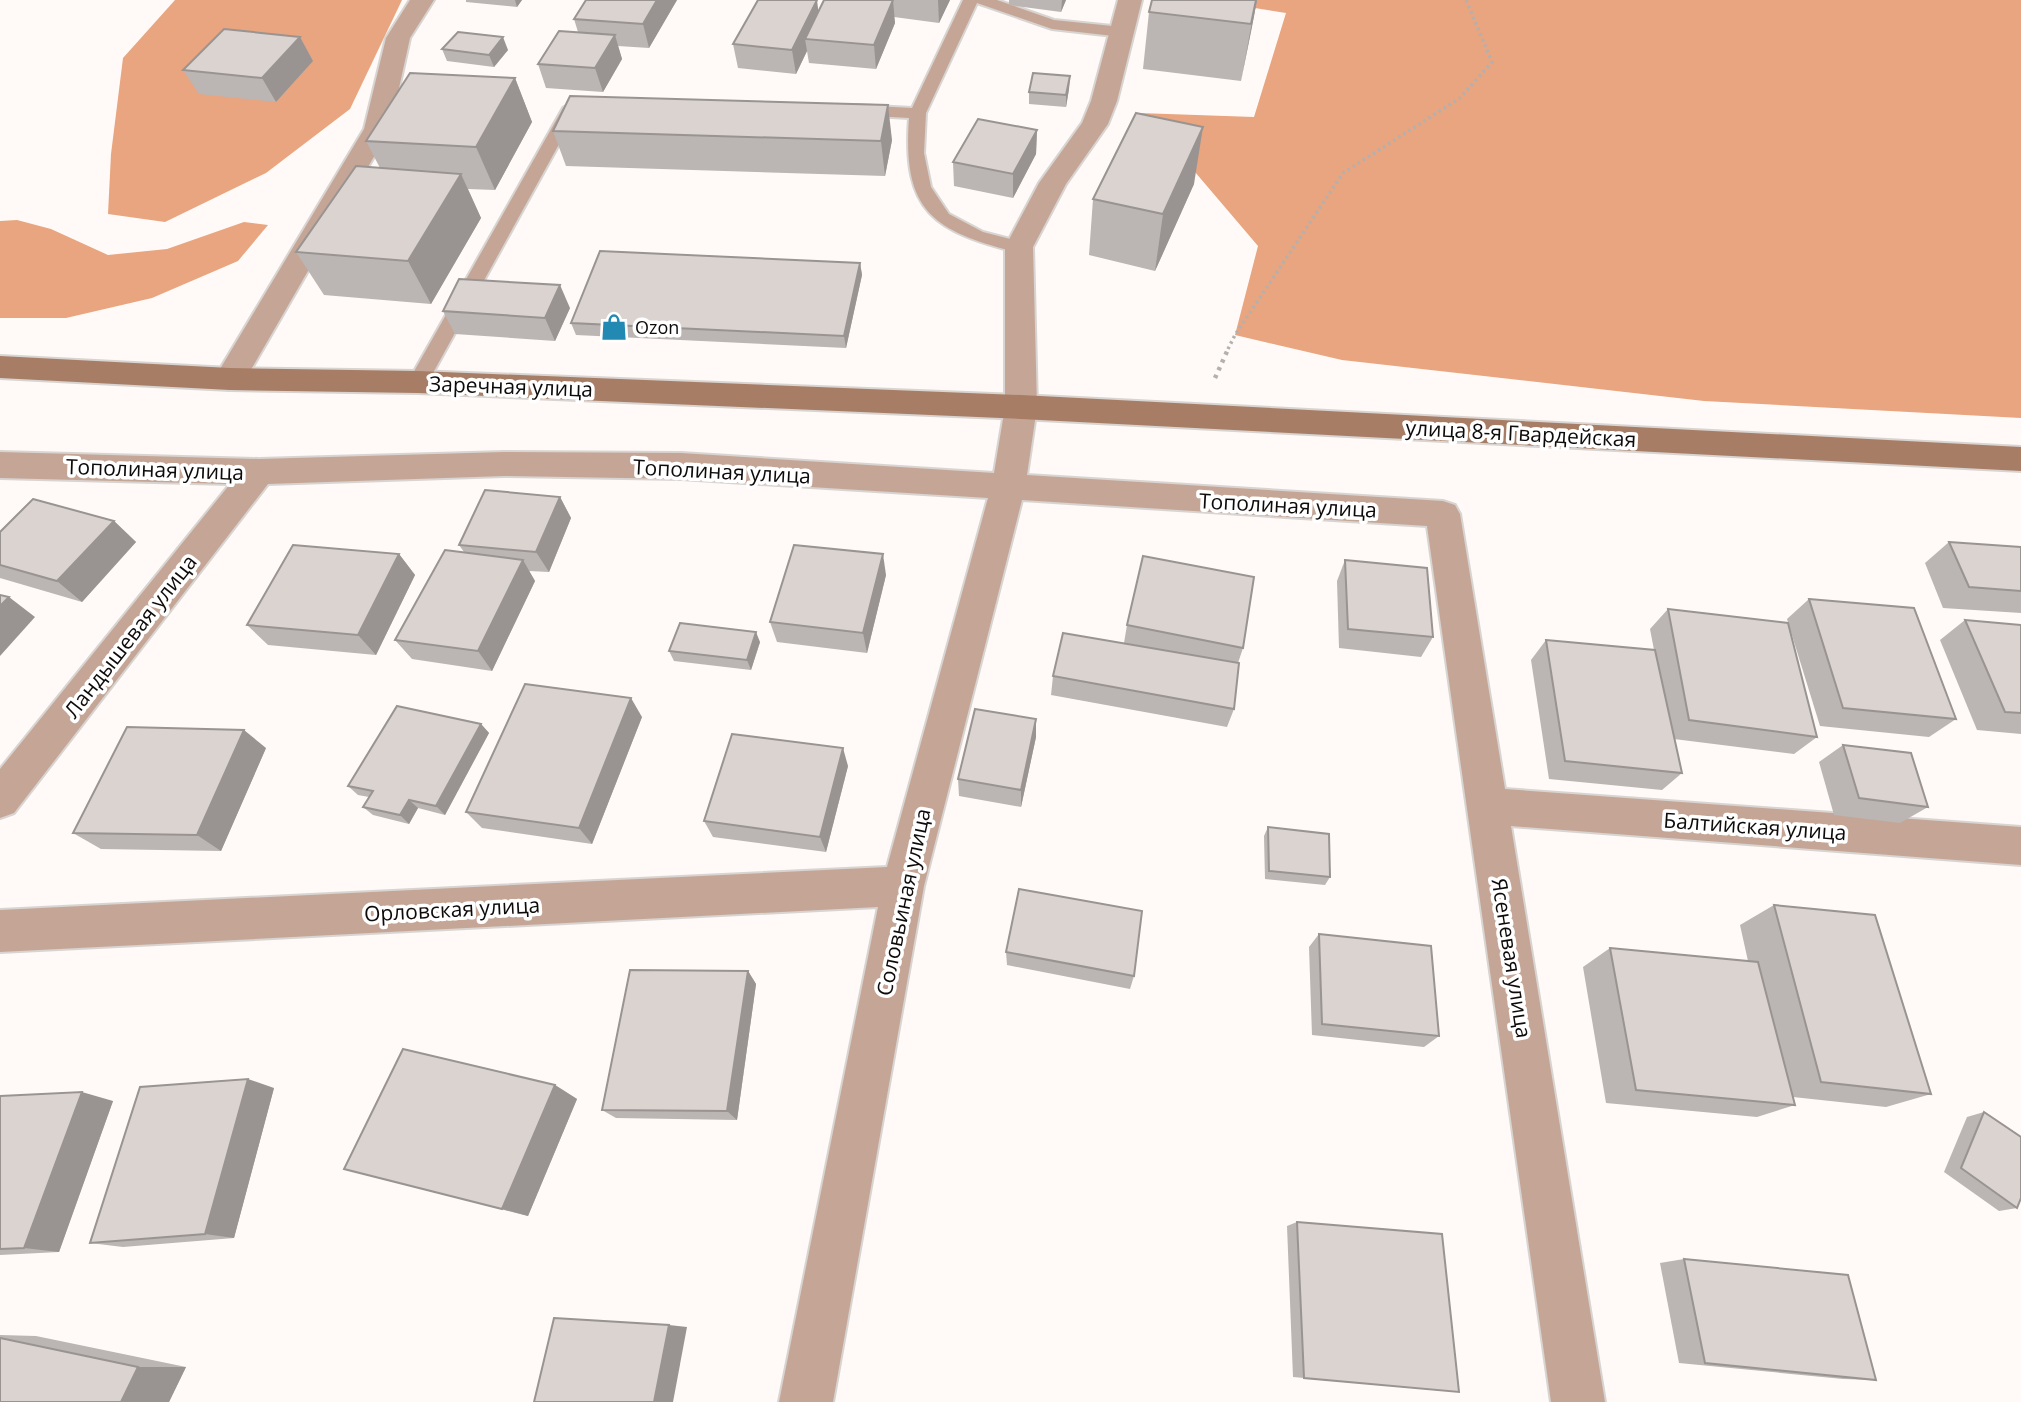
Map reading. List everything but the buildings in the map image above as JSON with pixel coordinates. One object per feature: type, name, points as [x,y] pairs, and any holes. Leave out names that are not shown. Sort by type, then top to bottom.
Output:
[{"type":"street","points":[[230,379],[377,129],[398,38],[422,0]]},
{"type":"street","points":[[1019,247],[1053,183],[1095,124],[1104,101],[1130,0]]},
{"type":"street","name":"Соловьиная улица","points":[[806,1402],[903,886],[1007,488],[1021,407],[1019,247]]},
{"type":"street","name":"Заречная улица","points":[[0,367],[230,379],[418,382],[1021,407]]},
{"type":"street","name":"улица 8-я Гвардейская","points":[[1021,407],[2021,459]]},
{"type":"street","name":"Тополиная улица","points":[[0,465],[259,472],[504,464],[681,466],[1443,514]]},
{"type":"street","name":"Ландышевая улица","points":[[0,800],[259,472]]},
{"type":"street","name":"Ясеневая улица","points":[[1443,514],[1578,1402]]},
{"type":"street","name":"Балтийская улица","points":[[1489,806],[2021,846]]},
{"type":"street","name":"Орловская улица","points":[[0,931],[903,886]]},
{"type":"lane","points":[[971,0],[918,113],[915,153],[922,187],[943,218],[977,236],[1019,247]]},
{"type":"lane","points":[[982,0],[1052,24],[1122,33]]},
{"type":"lane","points":[[418,382],[568,112],[575,104],[587,99]]},
{"type":"lane","points":[[835,109],[918,113]]},
{"type":"path","points":[[1214,378],[1235,335],[1343,173],[1461,98],[1492,62],[1466,0]]},
{"type":"shaded area","points":[[175,0],[402,0],[350,109],[266,173],[165,222],[108,214],[111,154],[123,58]]},
{"type":"shaded area","points":[[1205,0],[2021,0],[2021,418],[1704,401],[1342,360],[1235,335],[1258,246],[1195,172],[1113,162],[1139,113],[1254,117],[1286,13]]},
{"type":"shaded area","points":[[17,220],[51,229],[108,255],[167,249],[244,222],[268,225],[238,261],[152,298],[66,318],[0,318],[0,221]]},
{"type":"place","name":"Ozon","points":[[614,327]]}]
